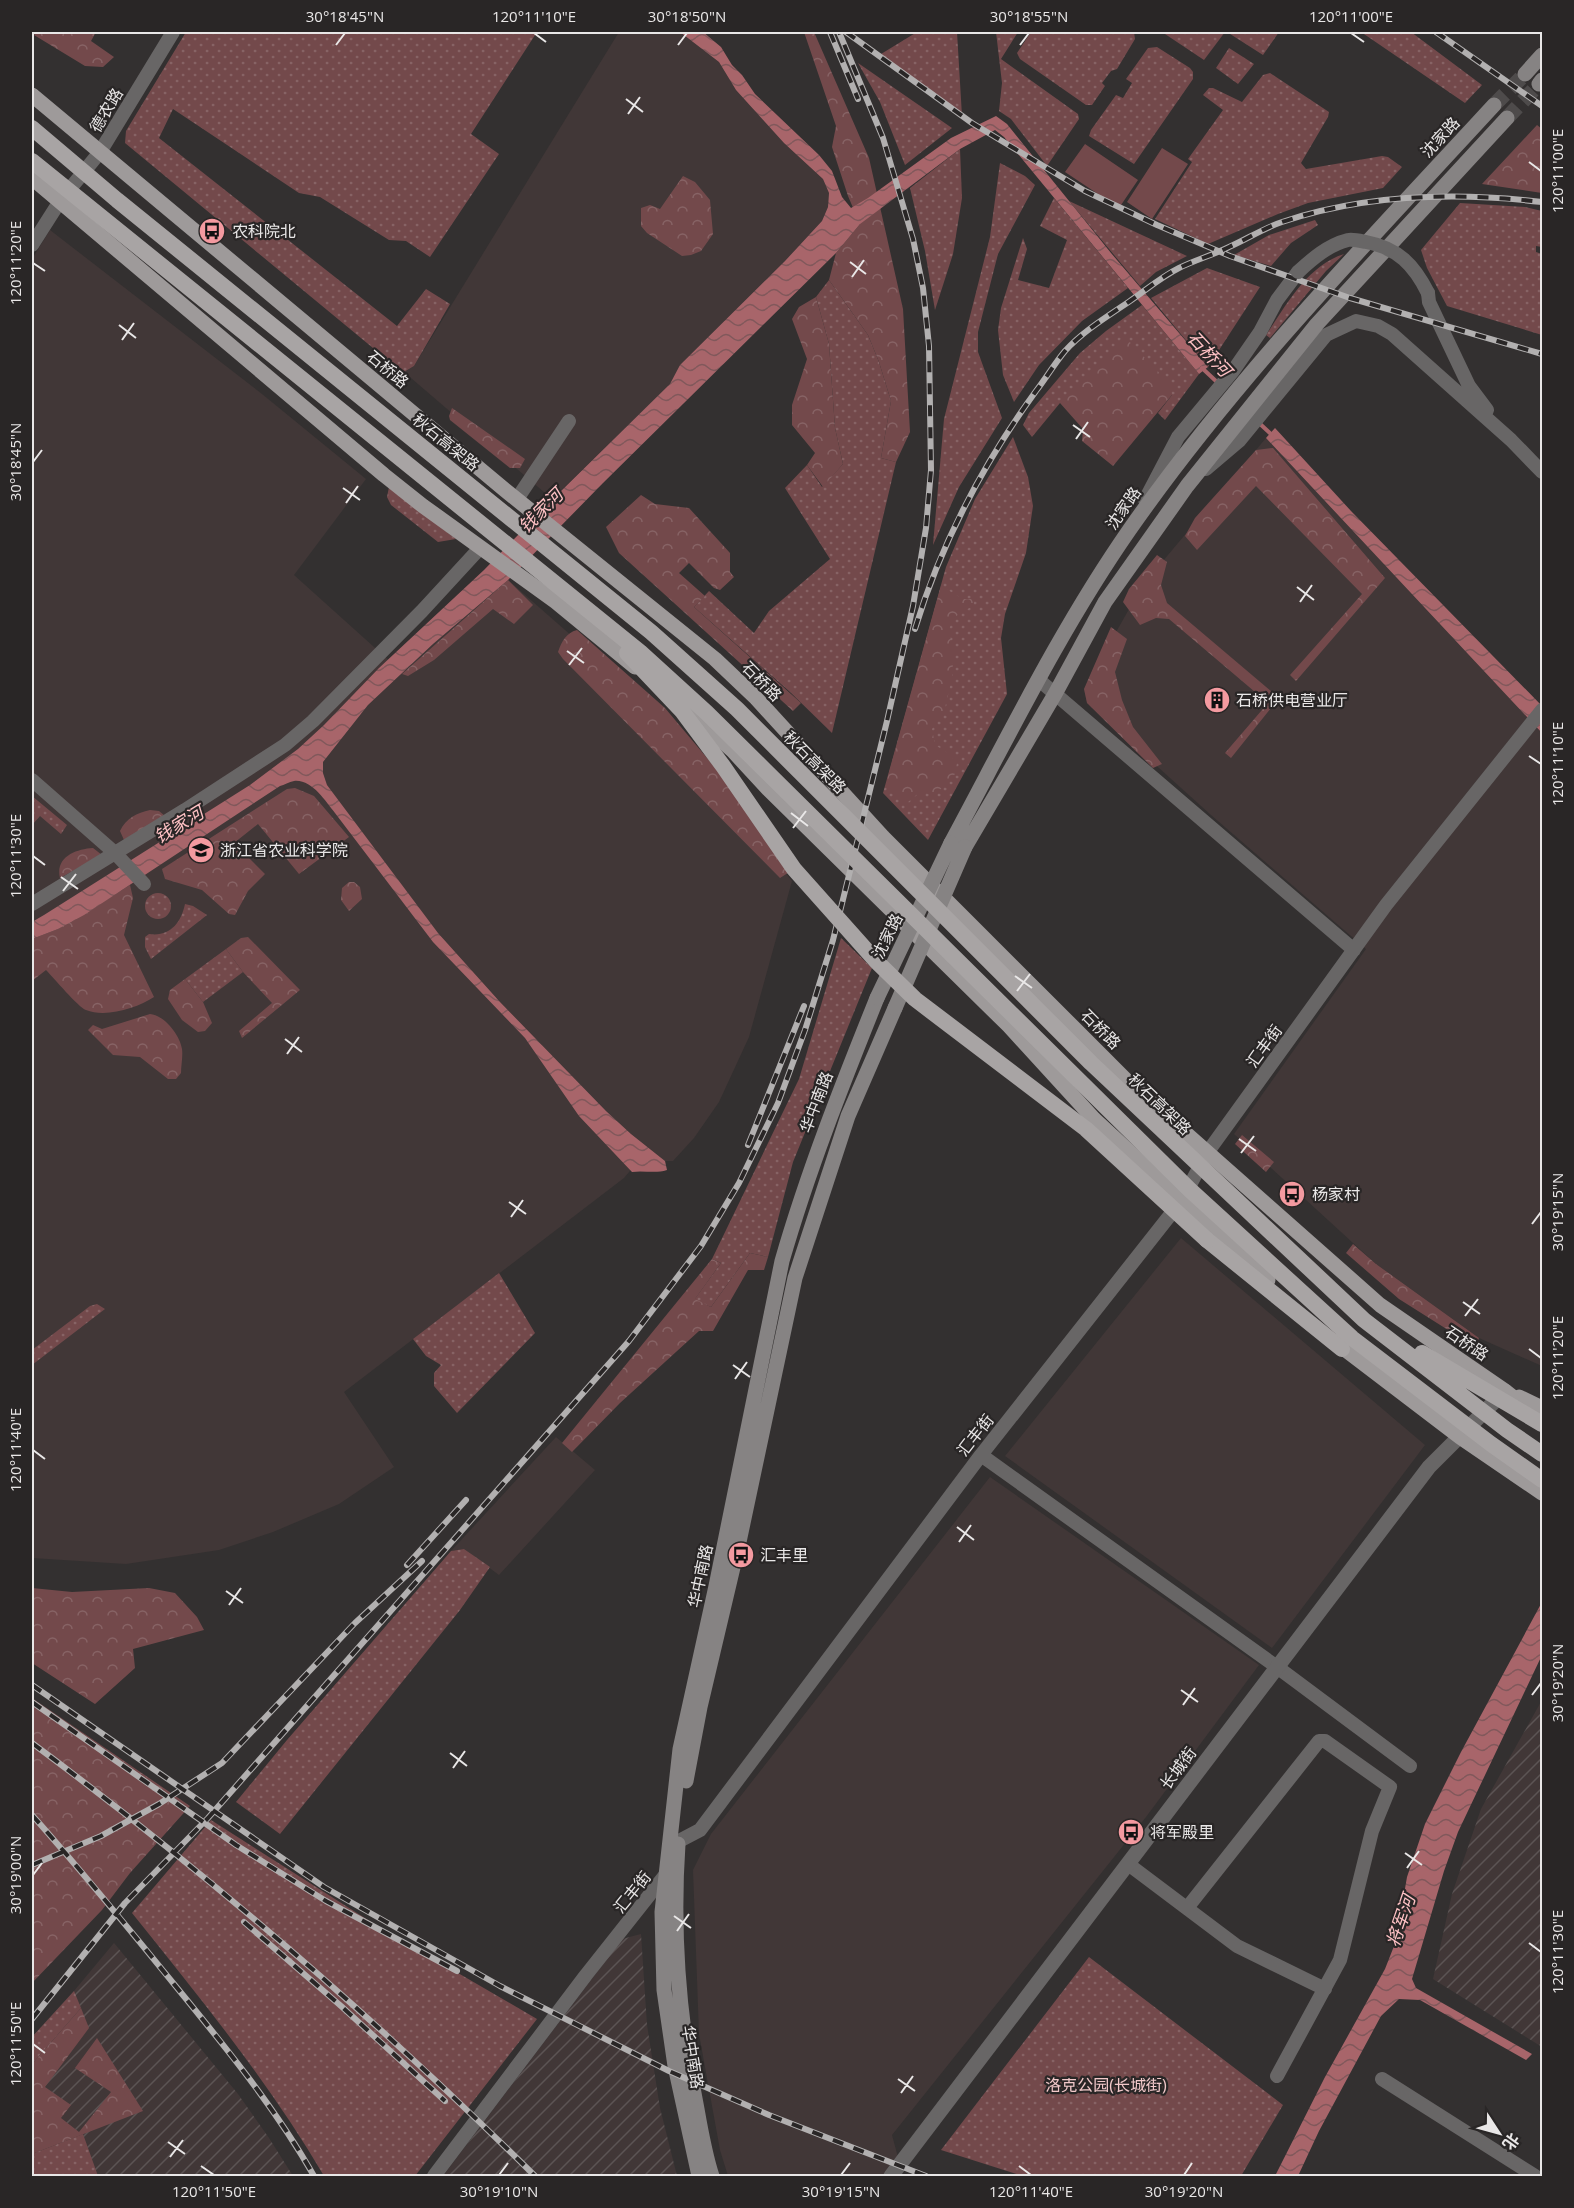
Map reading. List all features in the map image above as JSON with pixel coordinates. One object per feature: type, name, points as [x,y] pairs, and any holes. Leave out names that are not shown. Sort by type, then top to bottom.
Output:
[{"type":"highway","name":"秋石高架路","points":[[32,128],[117,200],[565,561],[676,654],[736,709],[1083,1055],[1364,1320],[1507,1430],[1542,1454]]},
{"type":"highway","points":[[32,161],[640,652],[707,713],[1190,1190],[1343,1331],[1542,1480]]},
{"type":"highway","points":[[559,585],[682,711],[712,750],[794,869],[876,962],[915,999],[1086,1130],[1207,1240],[1342,1349]]},
{"type":"highway","points":[[1364,1320],[1542,1422]]},
{"type":"main road","points":[[1525,74],[1542,55]]},
{"type":"main road","name":"石桥路","points":[[32,95],[568,542],[715,659],[755,697],[883,837],[1129,1083],[1380,1305],[1505,1391],[1542,1422]]},
{"type":"main road","name":"沈家路","points":[[877,998],[958,845],[1039,680],[1077,610],[1129,531],[1169,476],[1292,325],[1494,105]]},
{"type":"main road","name":"沈家路","points":[[958,845],[1055,694],[1105,602],[1187,486],[1247,422],[1317,324],[1507,118]]},
{"type":"main road","points":[[32,178],[384,475],[566,610],[690,712],[733,751],[768,789],[1009,1026],[1094,1119],[1342,1349],[1460,1437],[1542,1493]]},
{"type":"main road","name":"华中南路","points":[[712,2176],[691,2081],[681,2013],[676,1935],[679,1841],[688,1765],[739,1542],[795,1278],[848,1116],[896,1008],[958,845]]},
{"type":"main road","name":"华中南路","points":[[699,2176],[675,2066],[664,1990],[662,1912],[680,1749],[719,1574],[782,1261],[833,1107],[877,998]]},
{"type":"main road","points":[[1505,1391],[1542,1408]]},
{"type":"street","name":"德农路","points":[[32,245],[60,201],[100,152],[173,32]]},
{"type":"street","points":[[1129,531],[1178,437],[1226,379],[1260,332],[1277,300],[1298,272],[1318,253],[1350,239],[1378,245],[1403,256],[1422,281],[1428,293],[1429,302],[1469,386],[1511,440]]},
{"type":"street","points":[[1257,409],[1326,335],[1356,321],[1378,326],[1392,334],[1511,440],[1542,472]]},
{"type":"street","points":[[521,503],[569,422]]},
{"type":"street","points":[[32,904],[285,745],[313,721],[483,550]]},
{"type":"street","points":[[1039,680],[1354,950]]},
{"type":"street","name":"汇丰街","points":[[434,2176],[586,1975],[666,1876],[679,1841],[700,1830],[981,1455],[1182,1200],[1207,1153],[1386,905],[1542,710]]},
{"type":"street","points":[[32,780],[115,853],[144,884]]},
{"type":"street","name":"长城街","points":[[891,2176],[1430,1467],[1505,1391]]},
{"type":"street","points":[[981,1455],[1277,1667],[1410,1766]]},
{"type":"street","points":[[1186,1908],[1319,1741],[1325,1741],[1390,1787],[1372,1831],[1340,1959],[1277,2076]]},
{"type":"street","points":[[1128,1864],[1237,1946],[1325,1989]]},
{"type":"street","points":[[1382,2079],[1535,2176]]},
{"type":"shaded area","points":[[619,32],[680,32],[719,62],[736,90],[784,143],[823,179],[829,193],[828,207],[822,221],[785,261],[680,365],[671,384],[552,499],[404,372],[414,366]]},
{"type":"shaded area","name":"浙江省农业科学院","points":[[50,230],[262,394],[366,479],[294,575],[394,665],[303,761],[437,939],[640,1159],[624,1178],[344,1392],[394,1467],[339,1504],[273,1532],[219,1550],[126,1564],[32,1558],[32,259]]},
{"type":"shaded area","points":[[1266,438],[1542,733],[1542,1366],[1479,1338],[1376,1264],[1234,1134],[1366,949],[1211,815],[1087,703],[1084,689],[1142,586]]},
{"type":"shaded area","points":[[508,580],[662,715],[792,881],[749,1037],[719,1102],[694,1138],[673,1161],[665,1161],[631,1134],[500,1002],[438,933],[327,785],[323,773],[323,762],[368,705],[433,644]]},
{"type":"shaded area","points":[[1181,1238],[1425,1445],[1272,1648],[1005,1456]]},
{"type":"shaded area","points":[[556,1437],[595,1470],[499,1575],[464,1549],[451,1551]]},
{"type":"shaded area","points":[[990,1477],[1259,1665],[1146,1817],[892,2135],[903,2176],[728,2176],[720,2150],[699,2034],[693,1870],[711,1834]]},
{"type":"shaded area","points":[[1542,1700],[1542,2047],[1433,1979],[1452,1894],[1481,1809]]},
{"type":"shaded area","points":[[641,1934],[647,2025],[660,2108],[677,2176],[443,2176],[622,1939]]},
{"type":"shaded area","points":[[114,1943],[238,2094],[293,2176],[32,2176],[32,2037]]},
{"type":"green space","points":[[36,32],[96,32],[91,41],[114,57],[103,67],[85,66],[34,35]]},
{"type":"green space","points":[[186,32],[537,32],[471,134],[499,154],[430,257],[406,241],[389,240],[320,197],[299,193],[173,109],[159,138],[397,326],[426,289],[450,304],[414,366],[404,372],[396,367],[125,143],[126,131]]},
{"type":"green space","points":[[804,32],[814,32],[869,158],[903,309],[910,432],[896,462],[881,458],[891,401],[879,362],[868,335],[829,280],[836,253],[860,224],[832,147],[836,126]]},
{"type":"green space","points":[[917,32],[957,32],[962,116],[881,54]]},
{"type":"green space","points":[[996,32],[1018,32],[1001,59],[1078,114],[1079,119],[1047,166],[1011,119],[999,111],[1002,83]]},
{"type":"green space","points":[[1031,32],[1134,32],[1135,39],[1117,69],[1111,71],[1102,83],[1105,86],[1092,105],[1086,105],[1020,59],[1017,53]]},
{"type":"green space","points":[[1162,32],[1225,32],[1204,60]]},
{"type":"green space","points":[[1227,32],[1279,32],[1263,55]]},
{"type":"green space","points":[[1361,32],[1411,32],[1482,85],[1465,103]]},
{"type":"green space","points":[[1157,47],[1190,68],[1193,72],[1193,79],[1134,164],[1089,136],[1116,95],[1123,98],[1132,83],[1126,79],[1148,48]]},
{"type":"green space","points":[[1229,48],[1254,64],[1238,84],[1216,68]]},
{"type":"green space","points":[[858,63],[952,128],[905,165],[880,102]]},
{"type":"green space","points":[[1270,73],[1329,112],[1301,163],[1306,169],[1382,156],[1388,157],[1402,167],[1383,188],[1308,203],[1208,244],[1155,219],[1192,162],[1188,159],[1223,110],[1203,95],[1209,88],[1213,88],[1242,102],[1263,75]]},
{"type":"green space","points":[[1537,125],[1542,129],[1542,193],[1482,184]]},
{"type":"green space","points":[[1085,144],[1138,180],[1119,208],[1065,172]]},
{"type":"green space","points":[[1162,148],[1188,164],[1152,219],[1127,202]]},
{"type":"green space","points":[[960,149],[962,198],[953,254],[935,310],[925,251],[910,188]]},
{"type":"green space","points":[[1000,163],[1025,176],[1035,185],[998,254],[978,332],[978,352],[1002,418],[959,487],[933,545],[944,419],[990,237]]},
{"type":"green space","points":[[683,176],[695,182],[710,200],[713,234],[701,251],[682,256],[647,233],[641,226],[641,208],[650,205],[660,209]]},
{"type":"green space","points":[[1054,198],[1128,288],[1082,321],[1039,365],[1014,402],[1003,375],[998,330],[1001,308],[1023,238],[1027,249],[1018,280],[1049,288],[1067,240],[1040,226]]},
{"type":"green space","points":[[1069,201],[1187,256],[1156,272],[1140,286]]},
{"type":"green space","points":[[1460,203],[1525,207],[1542,211],[1542,247],[1536,246],[1536,252],[1542,254],[1542,335],[1447,306],[1427,268],[1421,250]]},
{"type":"green space","points":[[1315,220],[1318,225],[1291,243],[1271,266],[1234,255],[1269,235]]},
{"type":"green space","points":[[1344,254],[1326,271],[1270,338],[1266,335],[1299,287],[1319,267]]},
{"type":"green space","points":[[1207,268],[1260,287],[1208,367],[1151,298]]},
{"type":"green space","points":[[829,280],[868,335],[879,362],[891,401],[881,458],[896,462],[832,733],[790,692],[694,607],[709,591],[754,633],[769,611],[830,559],[785,488],[807,465],[822,487],[843,464],[835,428],[829,344],[816,297]]},
{"type":"green space","points":[[816,297],[829,344],[835,428],[843,464],[823,487],[807,465],[815,453],[792,425],[792,405],[807,359],[792,319],[799,307]]},
{"type":"green space","points":[[1142,305],[1199,374],[1165,420],[1158,413],[1172,395],[1060,403],[1032,437],[1023,425],[1029,413],[1080,353]]},
{"type":"green space","points":[[1124,336],[1169,383],[1172,395],[1113,466],[1082,441],[1083,429],[1060,403]]},
{"type":"green space","points":[[452,408],[525,459],[520,468],[510,468],[450,420]]},
{"type":"green space","points":[[1013,437],[1028,477],[1033,506],[1026,553],[1005,614],[1001,638],[1007,694],[928,840],[883,793],[946,567],[975,499]]},
{"type":"green space","points":[[1273,448],[1385,578],[1296,681],[1290,675],[1362,594],[1256,486],[1197,550],[1185,536],[1195,518],[1256,450]]},
{"type":"green space","points":[[389,487],[456,539],[438,542],[391,505],[387,497]]},
{"type":"green space","points":[[641,495],[655,504],[689,508],[730,553],[730,572],[734,577],[720,590],[714,588],[689,563],[679,573],[705,596],[694,607],[801,703],[793,711],[619,553],[606,527]]},
{"type":"green space","points":[[1157,555],[1167,562],[1161,585],[1167,603],[1279,698],[1231,758],[1225,753],[1268,703],[1169,619],[1156,618],[1140,625],[1123,602],[1129,589]]},
{"type":"green space","points":[[508,580],[533,605],[514,624],[493,609],[434,660],[408,676],[402,674]]},
{"type":"green space","points":[[941,586],[963,599],[973,599],[974,605],[953,618],[948,633],[954,646],[952,678],[945,708],[932,729],[935,745],[948,753],[957,763],[955,774],[934,796],[921,791],[907,803],[894,794],[887,780]]},
{"type":"green space","points":[[1111,627],[1127,639],[1115,672],[1122,700],[1133,727],[1162,764],[1153,768],[1087,703],[1084,689]]},
{"type":"green space","points":[[577,630],[665,708],[755,815],[794,869],[780,878],[563,659],[558,652],[561,644],[567,635]]},
{"type":"green space","points":[[295,788],[314,796],[349,837],[299,874],[258,824],[234,843],[265,874],[248,891],[235,915],[229,914],[202,890],[165,879],[162,869],[287,789]]},
{"type":"green space","points":[[32,796],[67,825],[61,834],[40,816],[32,825]]},
{"type":"green space","points":[[150,810],[159,811],[165,816],[124,840],[120,831],[125,823],[136,815]]},
{"type":"green space","points":[[93,848],[102,855],[60,878],[61,865],[68,856],[80,850]]},
{"type":"green space","points":[[349,882],[354,882],[360,887],[362,899],[349,911],[341,900],[342,888]]},
{"type":"green space","points":[[130,885],[133,898],[124,935],[154,997],[121,1011],[94,1012],[78,1004],[46,970],[32,981],[32,939],[58,929]]},
{"type":"green space","points":[[158,893],[167,897],[171,906],[167,915],[158,919],[149,915],[145,906],[149,897]]},
{"type":"green space","points":[[185,904],[207,915],[151,959],[145,947],[145,937],[149,934],[169,931],[181,917]]},
{"type":"green space","points":[[248,937],[300,990],[242,1038],[239,1031],[272,1003],[243,972],[226,949],[241,938]]},
{"type":"green space","points":[[841,938],[872,968],[793,1162],[768,1257],[750,1253],[711,1307],[694,1300],[721,1263],[712,1259],[799,1079]]},
{"type":"green space","points":[[226,949],[243,972],[203,1002],[185,979]]},
{"type":"green space","points":[[185,979],[203,1002],[212,1023],[205,1031],[198,1032],[182,1020],[168,999],[170,990]]},
{"type":"green space","points":[[150,1014],[166,1022],[175,1032],[181,1044],[181,1073],[176,1079],[168,1079],[140,1057],[113,1055],[88,1030],[93,1025],[102,1029]]},
{"type":"green space","points":[[1242,1135],[1274,1162],[1266,1172],[1235,1144]]},
{"type":"green space","points":[[1353,1244],[1376,1264],[1479,1338],[1475,1347],[1399,1299],[1346,1253]]},
{"type":"green space","points":[[750,1253],[768,1257],[764,1270],[748,1270],[713,1331],[699,1331],[620,1403],[572,1452],[562,1443],[712,1259],[721,1263],[695,1299],[711,1307]]},
{"type":"green space","points":[[499,1273],[535,1333],[457,1413],[434,1386],[434,1373],[441,1365],[426,1356],[413,1339]]},
{"type":"green space","points":[[97,1304],[105,1309],[32,1365],[32,1350],[90,1306]]},
{"type":"green space","points":[[464,1549],[490,1567],[460,1610],[280,1834],[236,1802],[451,1551]]},
{"type":"green space","points":[[32,1588],[72,1592],[149,1588],[175,1593],[197,1617],[204,1630],[133,1649],[135,1668],[95,1704],[32,1663]]},
{"type":"green space","points":[[32,1698],[190,1806],[130,1873],[102,1910],[32,1983]]},
{"type":"green space","points":[[211,1820],[379,1927],[537,2019],[415,2176],[324,2176],[257,2074],[132,1913]]},
{"type":"green space","name":"洛克公园(长城街)","points":[[1089,1957],[1283,2105],[1241,2176],[1023,2176],[941,2150]]},
{"type":"green space","points":[[74,1991],[81,2008],[32,2064],[32,2037]]},
{"type":"green space","points":[[81,2008],[89,2028],[45,2087],[71,2105],[61,2118],[79,2132],[111,2092],[75,2068],[97,2038],[143,2111],[32,2154],[32,2064]]},
{"type":"green space","points":[[83,2134],[98,2176],[32,2176],[32,2154]]},
{"type":"water","points":[[680,32],[703,32],[721,47],[755,94],[819,155],[832,171],[842,197],[851,208],[951,138],[996,116],[1007,124],[1111,253],[1208,367],[1199,374],[1004,137],[995,130],[960,149],[860,224],[836,253],[508,580],[433,644],[368,705],[323,762],[323,773],[327,785],[438,933],[500,1002],[606,1111],[665,1161],[667,1170],[632,1172],[579,1116],[525,1038],[433,942],[327,803],[307,783],[294,781],[280,786],[84,915],[58,929],[32,939],[32,922],[250,785],[298,749],[379,668],[484,570],[670,384],[680,365],[822,221],[828,207],[829,193],[823,179],[784,143],[736,90],[719,62]]},
{"type":"water","points":[[1275,428],[1351,511],[1542,706],[1542,733],[1266,438]]},
{"type":"water","name":"将军河","points":[[1542,1602],[1542,1655],[1458,1832],[1412,1979],[1416,1988],[1532,2054],[1526,2060],[1420,2000],[1399,1999],[1381,2016],[1319,2131],[1298,2176],[1275,2176],[1325,2077],[1385,1969],[1396,1941],[1407,1877],[1425,1824]]},
{"type":"waterway","name":"石桥河","points":[[1202,368],[1218,383]]},
{"type":"waterway","name":"石桥河","points":[[1258,422],[1272,435]]},
{"type":"tunnel","points":[[1494,105],[1525,74]]},
{"type":"tunnel","points":[[1507,118],[1539,84]]},
{"type":"railway","points":[[830,32],[858,99]]},
{"type":"railway","points":[[32,2019],[125,1903],[208,1818],[629,1341],[701,1246],[739,1183],[778,1103],[805,1030],[833,940],[887,721],[913,606],[926,528],[931,470],[929,346],[923,288],[913,239],[883,138],[839,32]]},
{"type":"railway","points":[[846,32],[972,123],[1085,191],[1157,225],[1230,256],[1350,298],[1542,354]]},
{"type":"railway","points":[[1436,32],[1542,106]]},
{"type":"railway","points":[[915,629],[937,566],[965,505],[998,447],[1036,391],[1065,351],[1080,337],[1160,279],[1275,224],[1346,206],[1378,201],[1444,197],[1542,202]]},
{"type":"railway","points":[[748,1145],[804,1006]]},
{"type":"railway","points":[[407,1565],[466,1500]]},
{"type":"railway","points":[[32,1865],[101,1836],[159,1804],[222,1763],[355,1623],[422,1561]]},
{"type":"railway","points":[[32,1685],[324,1887],[500,1986],[669,2071],[769,2115],[926,2176]]},
{"type":"railway","points":[[32,1702],[236,1845],[326,1901],[457,1971]]},
{"type":"railway","points":[[32,1743],[163,1844],[291,1950],[415,2061],[535,2176]]},
{"type":"railway","points":[[32,1815],[106,1901],[233,2057],[284,2127],[314,2176]]},
{"type":"railway","points":[[244,1922],[445,2101]]},
{"type":"place","name":"农科院北","points":[[212,231]]},
{"type":"place","name":"石桥供电营业厅","points":[[1217,700]]},
{"type":"place","name":"浙江省农业科学院","points":[[201,850]]},
{"type":"place","name":"杨家村","points":[[1292,1194]]},
{"type":"place","name":"汇丰里","points":[[741,1555]]},
{"type":"place","name":"将军殿里","points":[[1131,1832]]},
{"type":"water label","name":"钱家河","points":[[541,511]]},
{"type":"water label","name":"钱家河","points":[[179,825]]}]
